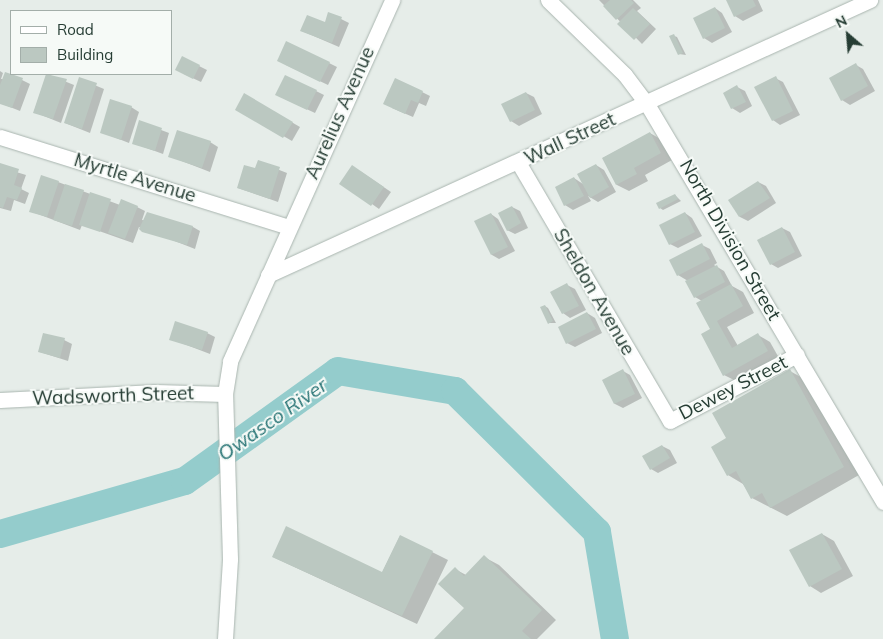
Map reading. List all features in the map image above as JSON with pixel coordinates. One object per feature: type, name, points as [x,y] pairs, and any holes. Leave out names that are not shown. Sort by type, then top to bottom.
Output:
[{"type":"street","name":"Aurelius Avenue","points":[[225,639],[230,598],[226,401],[230,361],[392,0]]},
{"type":"street","name":"North Division Street","points":[[548,0],[625,75],[647,104],[883,502]]},
{"type":"street","name":"Wall Street","points":[[268,275],[647,104],[870,0]]},
{"type":"street","name":"Myrtle Avenue","points":[[0,137],[289,226]]},
{"type":"street","name":"Sheldon Avenue","points":[[518,162],[670,421]]},
{"type":"street","name":"Dewey Street","points":[[670,421],[797,355]]},
{"type":"street","name":"Wadsworth Street","points":[[0,400],[155,392],[226,401]]},
{"type":"building","points":[[610,0],[631,0],[634,3],[616,20],[603,6]]},
{"type":"building","points":[[726,0],[753,0],[756,6],[734,17]]},
{"type":"building","points":[[715,7],[725,28],[703,39],[693,18]]},
{"type":"building","points":[[633,8],[650,24],[634,40],[617,24]]},
{"type":"building","points":[[328,12],[342,17],[332,43],[300,31],[307,15],[325,22]]},
{"type":"building","points":[[674,34],[683,53],[678,55],[669,36]]},
{"type":"building","points":[[286,41],[330,62],[320,82],[277,61]]},
{"type":"building","points":[[182,56],[200,65],[193,79],[175,70]]},
{"type":"building","points":[[856,63],[868,86],[841,101],[829,78]]},
{"type":"building","points":[[5,72],[23,78],[12,108],[0,104],[0,85]]},
{"type":"building","points":[[46,75],[67,79],[53,119],[33,113]]},
{"type":"building","points":[[285,75],[317,90],[307,110],[275,95]]},
{"type":"building","points":[[776,76],[793,111],[772,121],[754,87]]},
{"type":"building","points":[[79,77],[97,83],[82,129],[64,123]]},
{"type":"building","points":[[395,78],[423,91],[418,103],[411,100],[405,114],[383,104]]},
{"type":"building","points":[[737,85],[746,102],[731,109],[723,93]]},
{"type":"building","points":[[526,92],[535,110],[510,122],[501,104]]},
{"type":"building","points":[[244,93],[293,122],[283,138],[235,110]]},
{"type":"building","points":[[110,99],[132,106],[121,140],[100,133]]},
{"type":"building","points":[[139,120],[162,128],[155,151],[132,144]]},
{"type":"building","points":[[177,130],[211,141],[202,168],[168,157]]},
{"type":"building","points":[[650,132],[661,153],[634,168],[637,174],[616,185],[602,158]]},
{"type":"building","points":[[258,160],[280,167],[270,199],[237,188],[244,165],[255,168]]},
{"type":"building","points":[[0,163],[19,169],[14,185],[22,188],[17,200],[7,197],[3,208],[0,207]]},
{"type":"building","points":[[596,164],[609,187],[590,198],[577,174]]},
{"type":"building","points":[[352,165],[384,187],[371,206],[339,184]]},
{"type":"building","points":[[41,175],[59,181],[47,217],[29,212]]},
{"type":"building","points":[[574,177],[584,196],[564,206],[555,187]]},
{"type":"building","points":[[758,181],[770,198],[739,217],[728,200]]},
{"type":"building","points":[[65,184],[84,190],[72,226],[53,220]]},
{"type":"building","points":[[90,192],[111,199],[100,232],[79,225]]},
{"type":"building","points":[[675,194],[678,199],[659,209],[656,203]]},
{"type":"building","points":[[121,199],[138,206],[125,239],[108,233]]},
{"type":"building","points":[[512,206],[521,223],[507,231],[498,213]]},
{"type":"building","points":[[147,212],[193,226],[187,245],[142,232],[139,229]]},
{"type":"building","points":[[685,212],[695,232],[669,245],[659,225]]},
{"type":"building","points":[[491,213],[508,247],[491,255],[474,221]]},
{"type":"building","points":[[782,227],[795,252],[770,265],[757,240]]},
{"type":"building","points":[[702,243],[710,259],[677,276],[669,260]]},
{"type":"building","points":[[717,265],[725,282],[694,298],[685,281]]},
{"type":"building","points":[[567,283],[579,306],[562,314],[550,292]]},
{"type":"building","points":[[731,284],[743,306],[717,321],[732,348],[758,333],[768,351],[723,376],[701,334],[710,329],[696,303]]},
{"type":"building","points":[[545,305],[553,321],[548,324],[540,307]]},
{"type":"building","points":[[587,312],[596,329],[566,344],[558,327]]},
{"type":"building","points":[[175,321],[208,332],[202,350],[169,340]]},
{"type":"building","points":[[43,333],[65,338],[60,358],[38,352]]},
{"type":"building","points":[[623,369],[635,394],[614,404],[602,380]]},
{"type":"building","points":[[790,369],[844,467],[770,508],[762,493],[751,499],[736,471],[727,476],[711,447],[726,438],[712,413]]},
{"type":"building","points":[[662,445],[670,458],[650,470],[642,456]]},
{"type":"building","points":[[286,526],[382,572],[400,535],[433,551],[402,616],[272,557]]},
{"type":"building","points":[[822,533],[842,569],[809,587],[789,550]]},
{"type":"building","points":[[484,555],[542,610],[522,631],[531,639],[434,639],[464,608],[438,584],[455,567],[464,576]]},
{"type":"waterway","name":"Owasco River","points":[[0,534],[185,481],[338,371],[455,391],[597,532],[615,639]]}]
